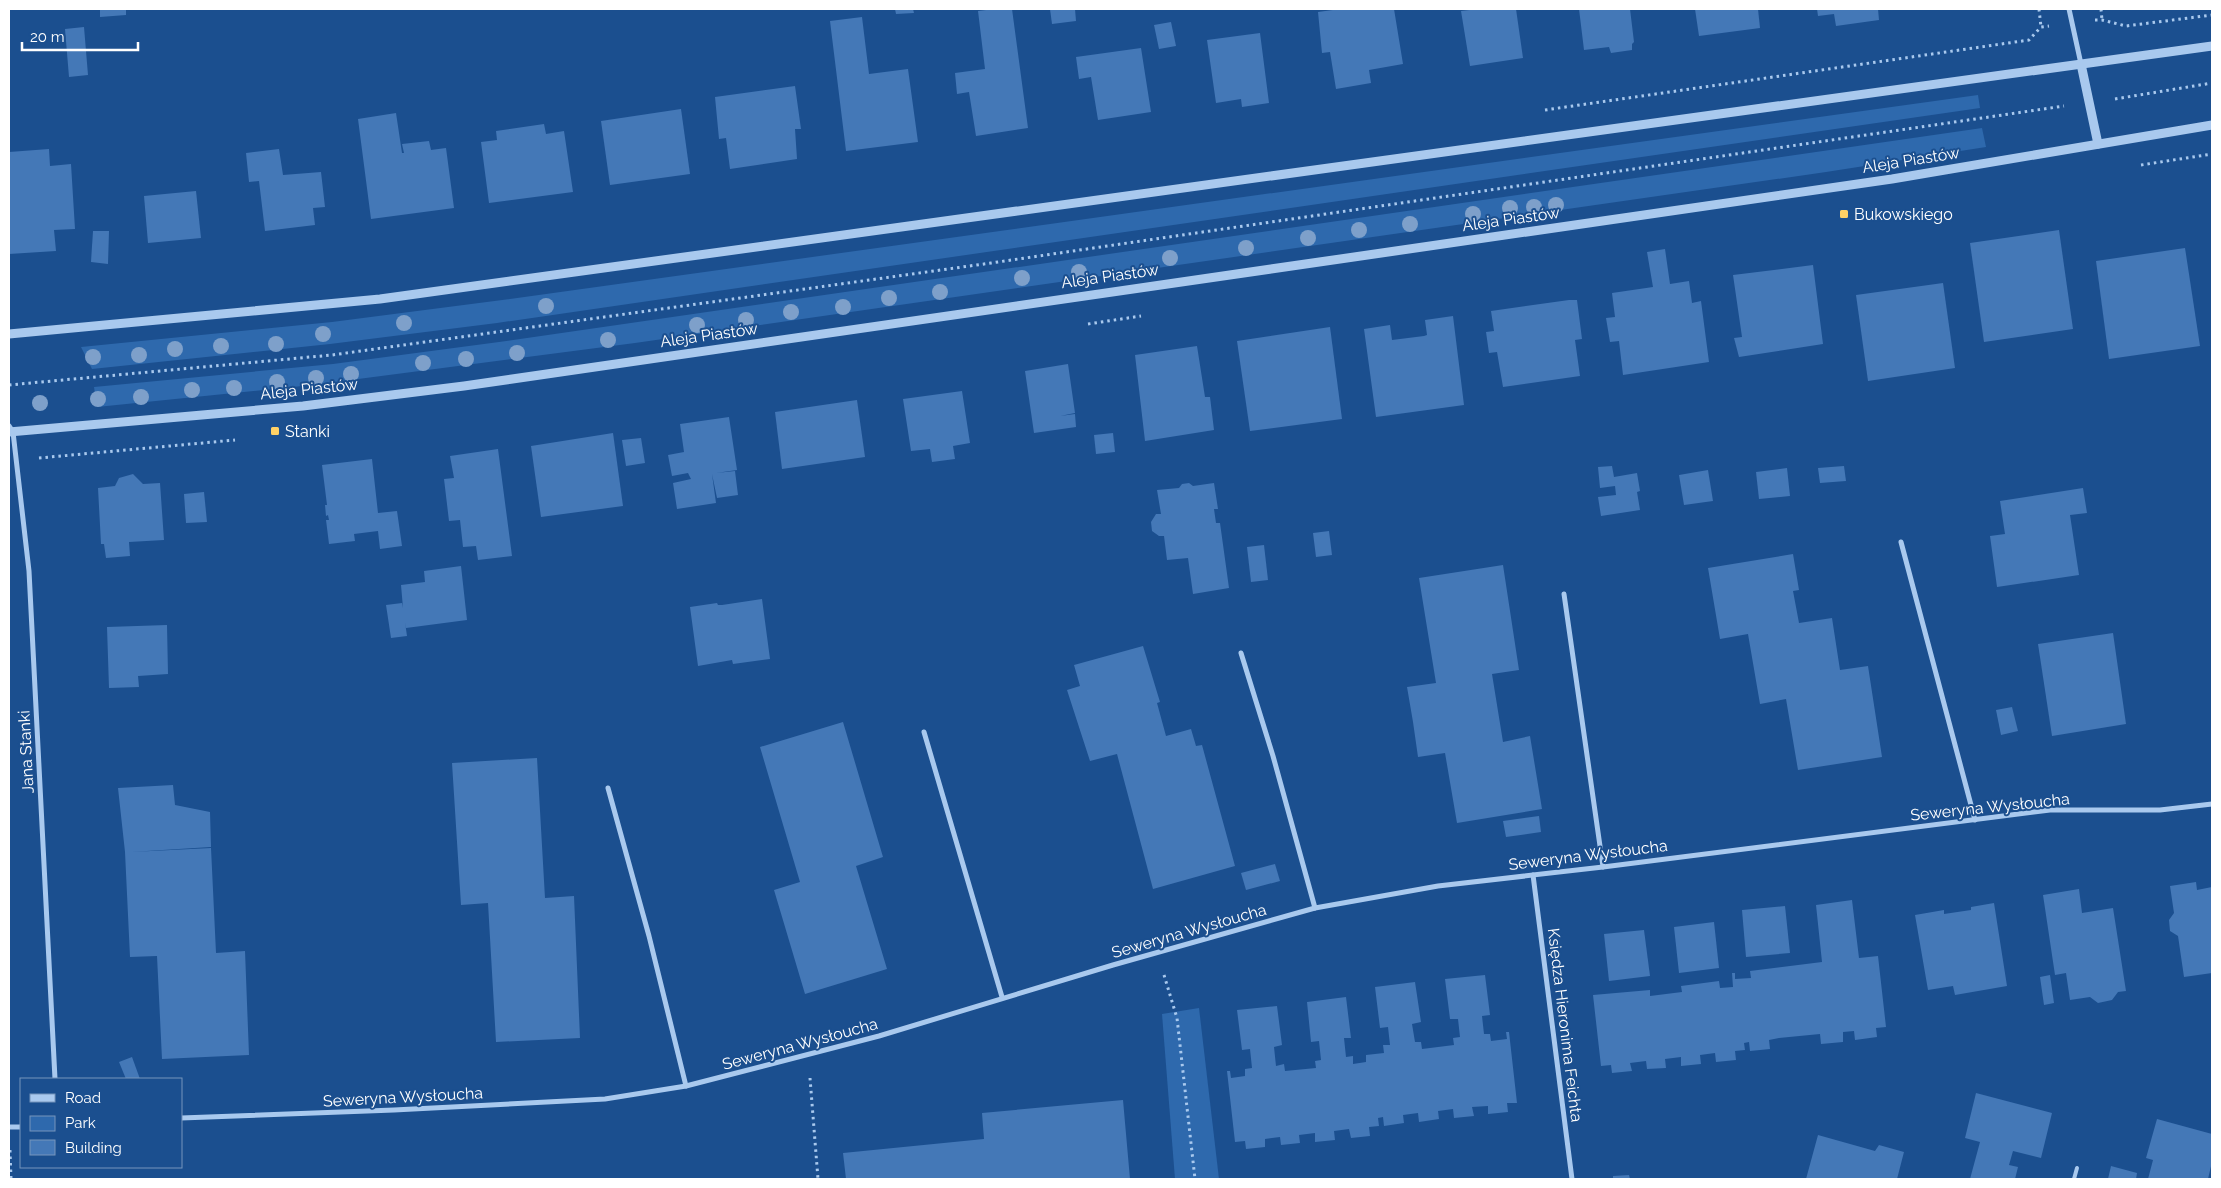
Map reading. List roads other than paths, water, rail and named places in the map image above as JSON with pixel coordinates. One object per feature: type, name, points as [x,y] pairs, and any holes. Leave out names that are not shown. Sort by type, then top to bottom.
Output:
[{"type":"street","points":[[2069,9],[2098,144]]},
{"type":"street","points":[[9,334],[380,300],[1602,129],[2212,46]]},
{"type":"street","name":"Aleja Piastów","points":[[10,430],[304,406],[464,386],[1892,179],[2212,125]]},
{"type":"street","name":"Jana Stanki","points":[[10,430],[29,572],[55,1078]]},
{"type":"street","points":[[1902,542],[1976,820]]},
{"type":"street","points":[[1564,594],[1603,867]]},
{"type":"street","points":[[1241,653],[1273,756],[1315,908]]},
{"type":"street","points":[[924,732],[1002,997]]},
{"type":"street","points":[[608,788],[650,936],[686,1086]]},
{"type":"street","name":"Seweryna Wysłoucha","points":[[182,1118],[394,1110],[604,1099],[686,1086],[879,1036],[1002,997],[1315,908],[1438,886],[2050,810],[2160,810],[2212,804]]},
{"type":"street","name":"Księdza Hieronima Feichta","points":[[1532,875],[1572,1179]]},
{"type":"lane","points":[[2074,1179],[2077,1168]]},
{"type":"place","name":"Bukowskiego","points":[[1844,214]]},
{"type":"place","name":"Stanki","points":[[275,431]]}]
